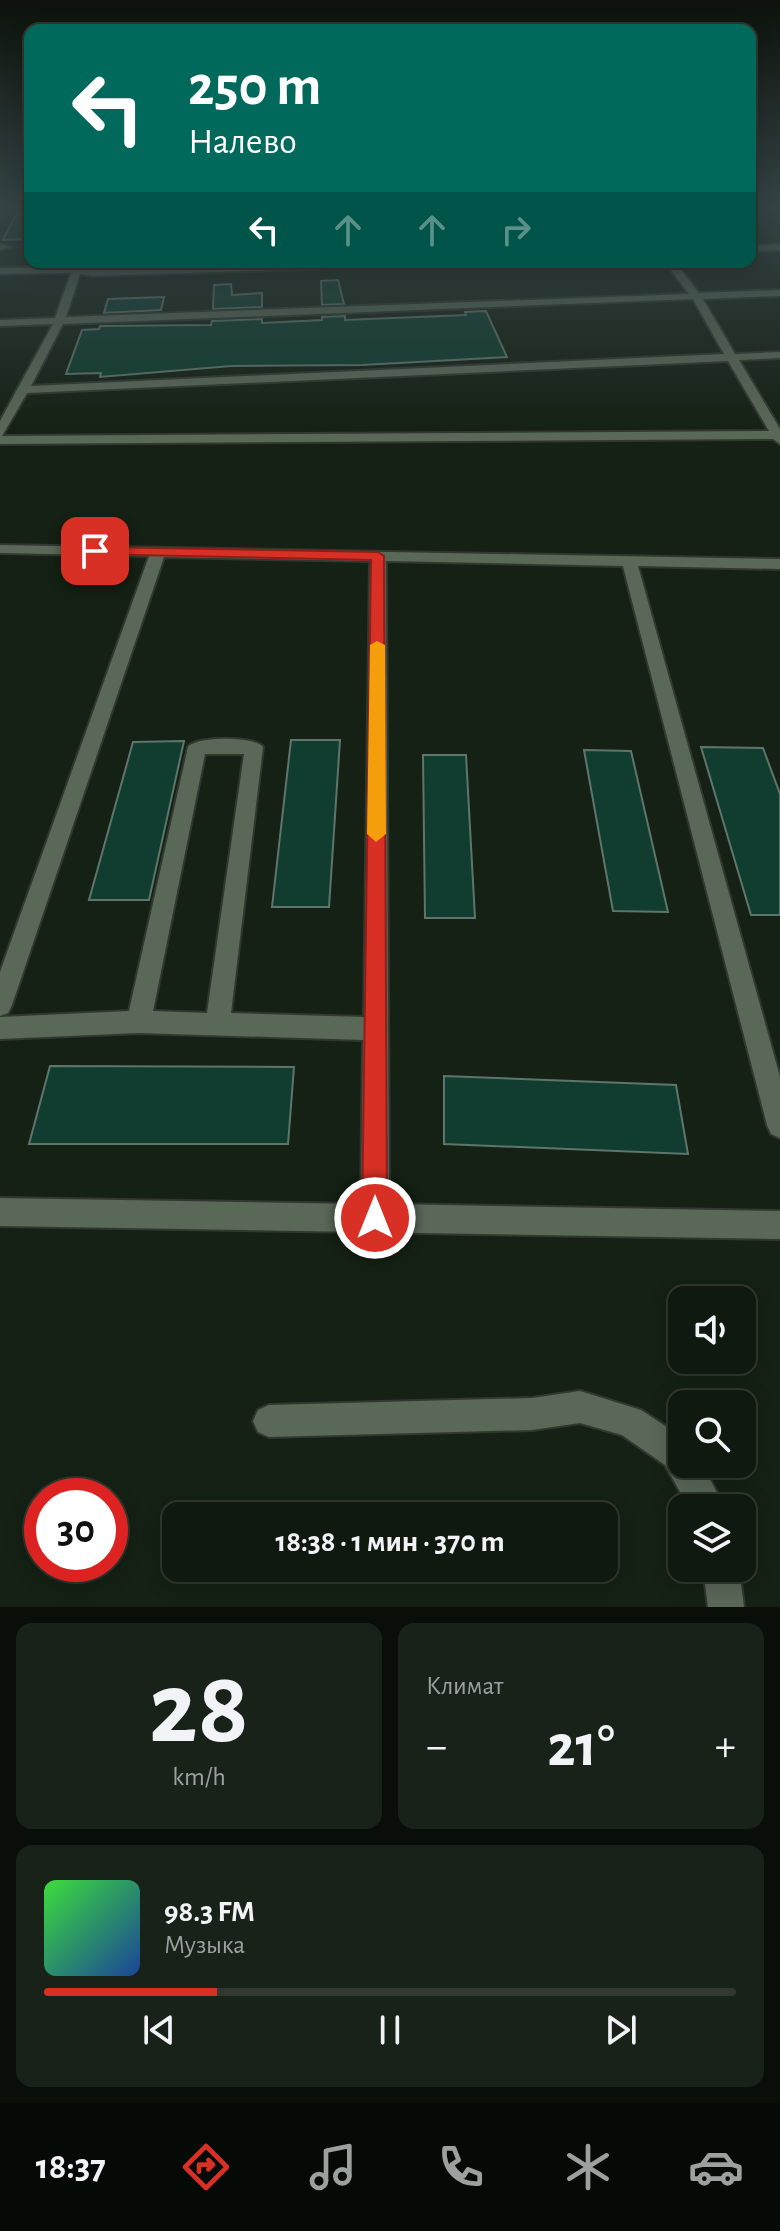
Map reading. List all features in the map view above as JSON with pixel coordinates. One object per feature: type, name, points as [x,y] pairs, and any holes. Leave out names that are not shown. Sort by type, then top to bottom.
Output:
[{"type":"street","points":[[0,433],[59,322],[73,281]]},
{"type":"street","points":[[685,281],[779,437]]},
{"type":"street","points":[[0,323],[780,293]]},
{"type":"street","points":[[25,390],[780,355]]},
{"type":"street","points":[[0,440],[779,437]]},
{"type":"street","points":[[0,549],[780,564]]},
{"type":"street","points":[[0,1005],[158,552]]},
{"type":"street","points":[[375,1218],[378,556]]},
{"type":"street","points":[[629,561],[780,1125]]},
{"type":"street","points":[[139,1022],[197,747],[254,747],[218,1024]]},
{"type":"street","points":[[0,1028],[139,1022],[376,1029]]},
{"type":"street","points":[[0,1212],[780,1225]]},
{"type":"street","points":[[269,1421],[532,1414],[580,1407],[630,1421],[668,1447]]},
{"type":"street","points":[[723,1582],[726,1607]]},
{"type":"building","points":[[321,281],[338,281],[344,304],[322,305]]},
{"type":"building","points":[[231,284],[232,295],[262,293],[262,307],[213,309],[214,285]]},
{"type":"building","points":[[164,297],[161,310],[104,313],[108,299]]},
{"type":"building","points":[[486,311],[507,357],[362,365],[231,366],[100,377],[101,373],[66,374],[82,330],[99,329],[100,326],[211,325],[212,321],[262,319],[262,323],[345,316],[345,320],[466,315],[465,312]]},
{"type":"building","points":[[291,740],[340,740],[329,907],[272,907]]},
{"type":"building","points":[[184,741],[149,900],[89,900],[133,742]]},
{"type":"building","points":[[701,747],[763,748],[780,794],[780,915],[751,915]]},
{"type":"building","points":[[584,750],[631,751],[668,912],[613,911]]},
{"type":"building","points":[[423,755],[466,755],[475,918],[425,918]]},
{"type":"building","points":[[50,1066],[294,1067],[288,1144],[29,1144]]},
{"type":"building","points":[[444,1076],[676,1085],[688,1154],[444,1144]]},
{"type":"slow traffic","points":[[376,834],[377,645]]},
{"type":"route","points":[[95,551],[378,556],[375,1218]]}]
